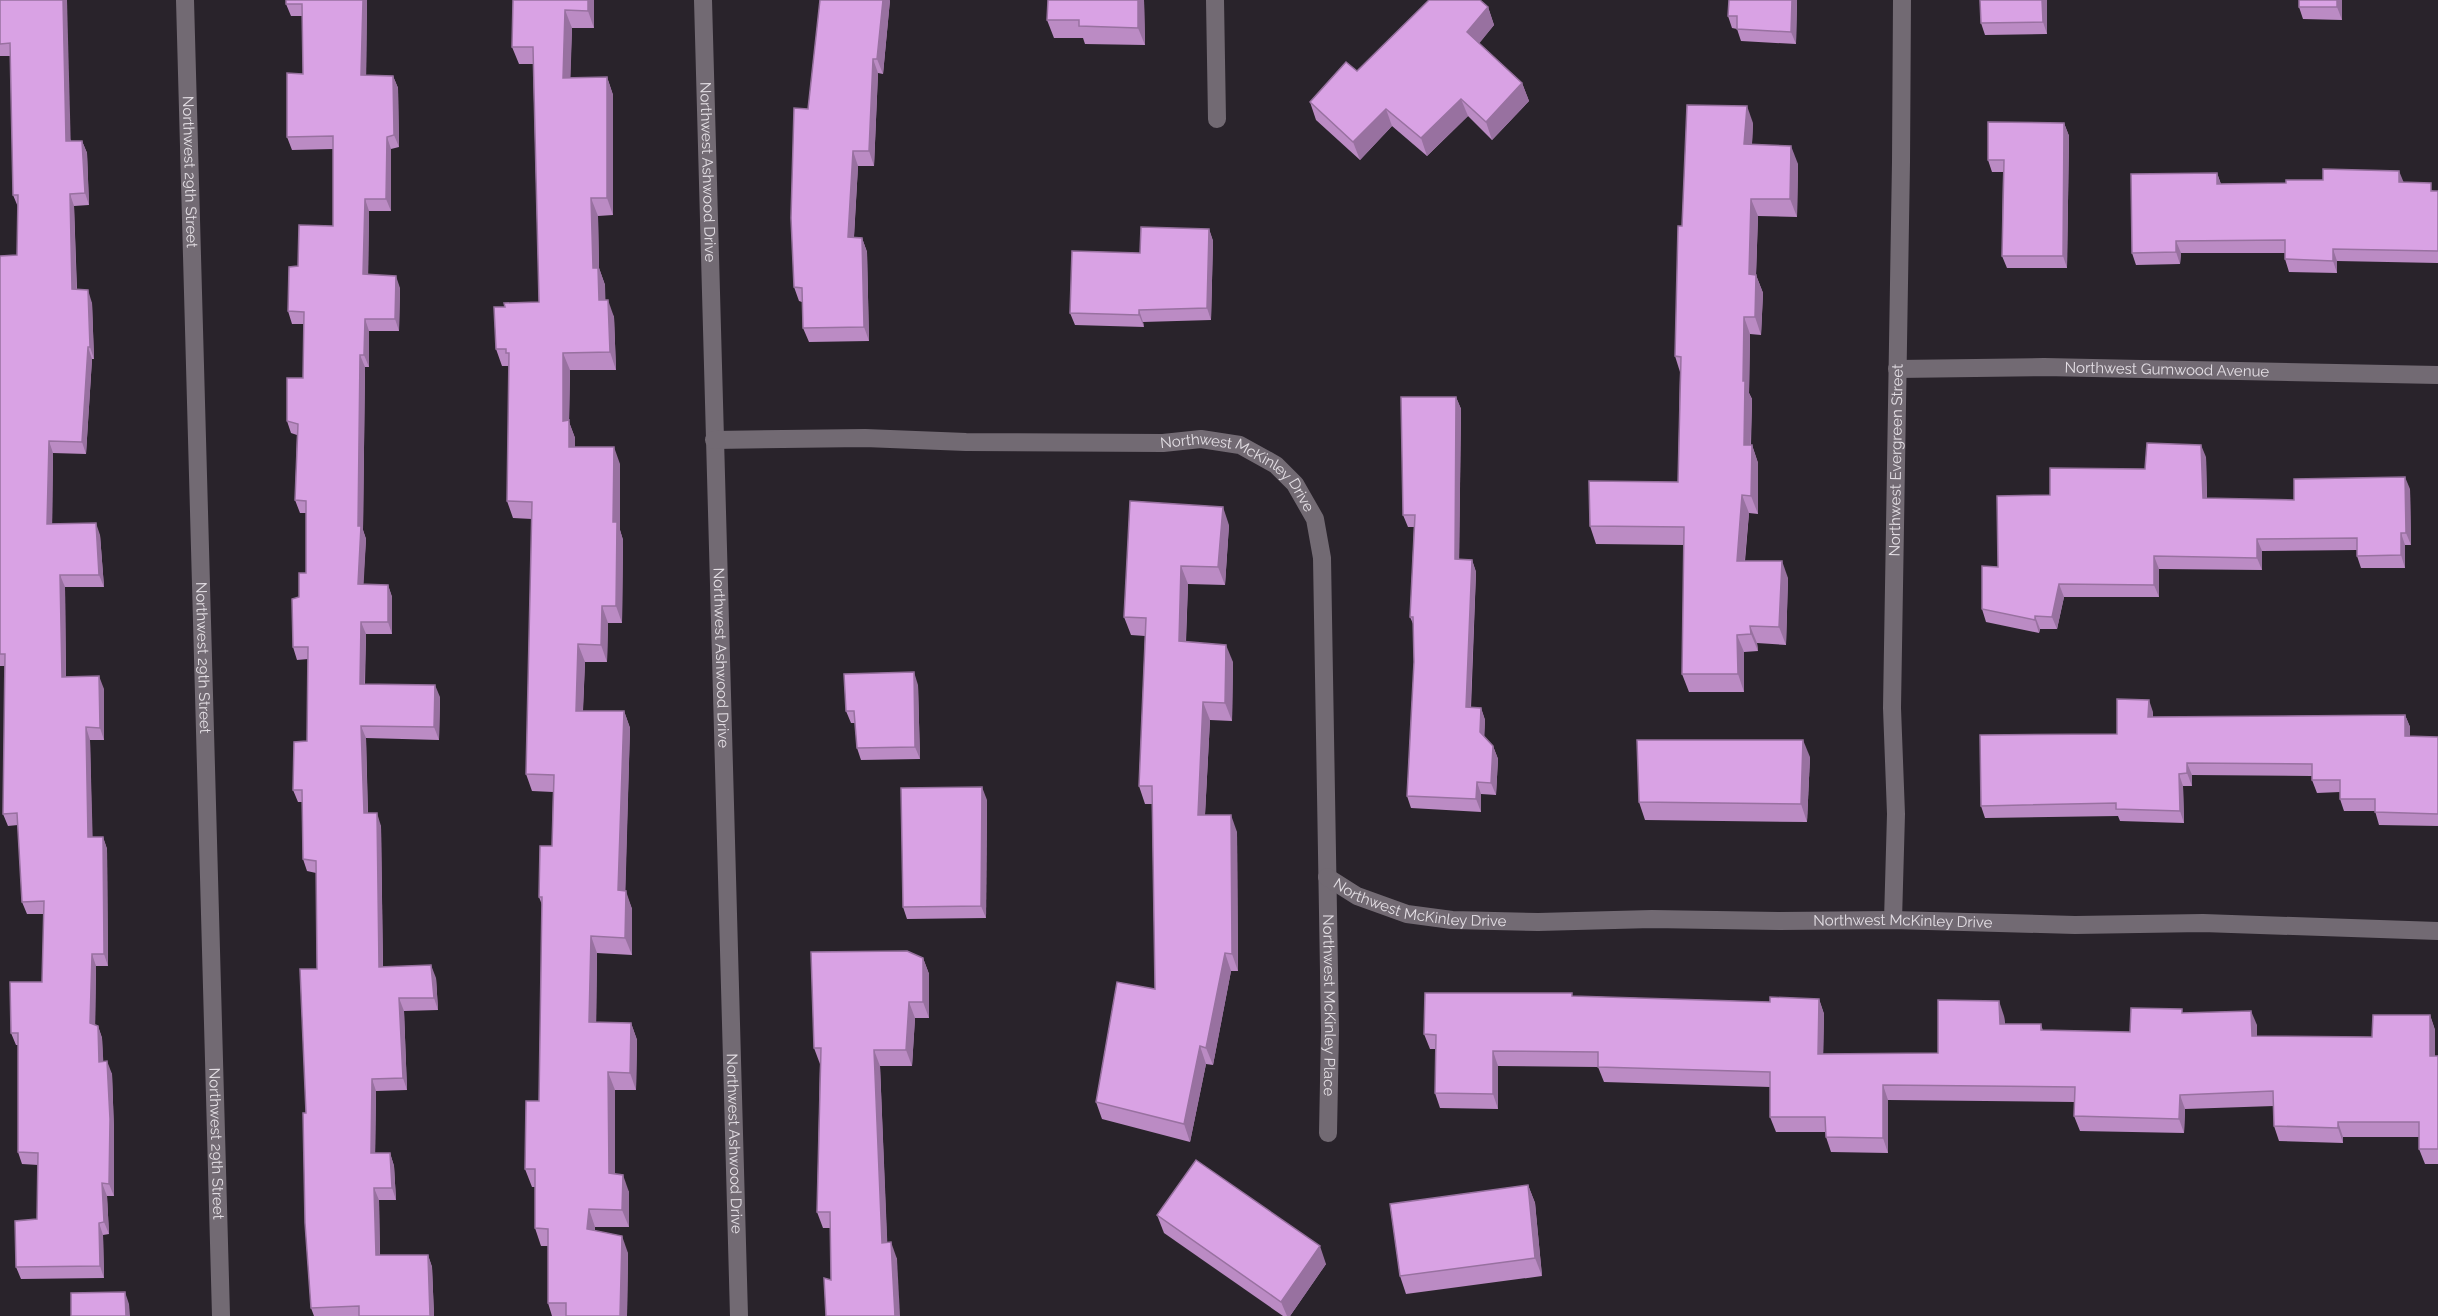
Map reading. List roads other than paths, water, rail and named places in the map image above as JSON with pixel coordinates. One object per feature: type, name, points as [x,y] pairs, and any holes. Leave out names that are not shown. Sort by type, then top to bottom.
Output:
[{"type":"street","name":"Northwest 29th Street","points":[[185,0],[221,1316]]},
{"type":"street","name":"Northwest Ashwood Drive","points":[[703,0],[739,1316]]},
{"type":"street","points":[[1215,0],[1217,119]]},
{"type":"street","name":"Northwest Evergreen Street","points":[[1893,920],[1896,814],[1892,708],[1902,0]]},
{"type":"street","name":"Northwest Gumwood Avenue","points":[[1897,369],[2044,367],[2438,375]]},
{"type":"street","name":"Northwest McKinley Drive","points":[[714,440],[865,438],[966,442],[1163,443],[1201,439],[1240,445],[1276,465],[1295,484],[1315,519],[1322,558],[1327,877],[1357,896],[1407,914],[1452,920],[1538,922],[1652,919],[1893,920],[2075,925],[2204,923],[2438,931]]},
{"type":"street","name":"Northwest McKinley Place","points":[[1327,877],[1328,1133]]}]
